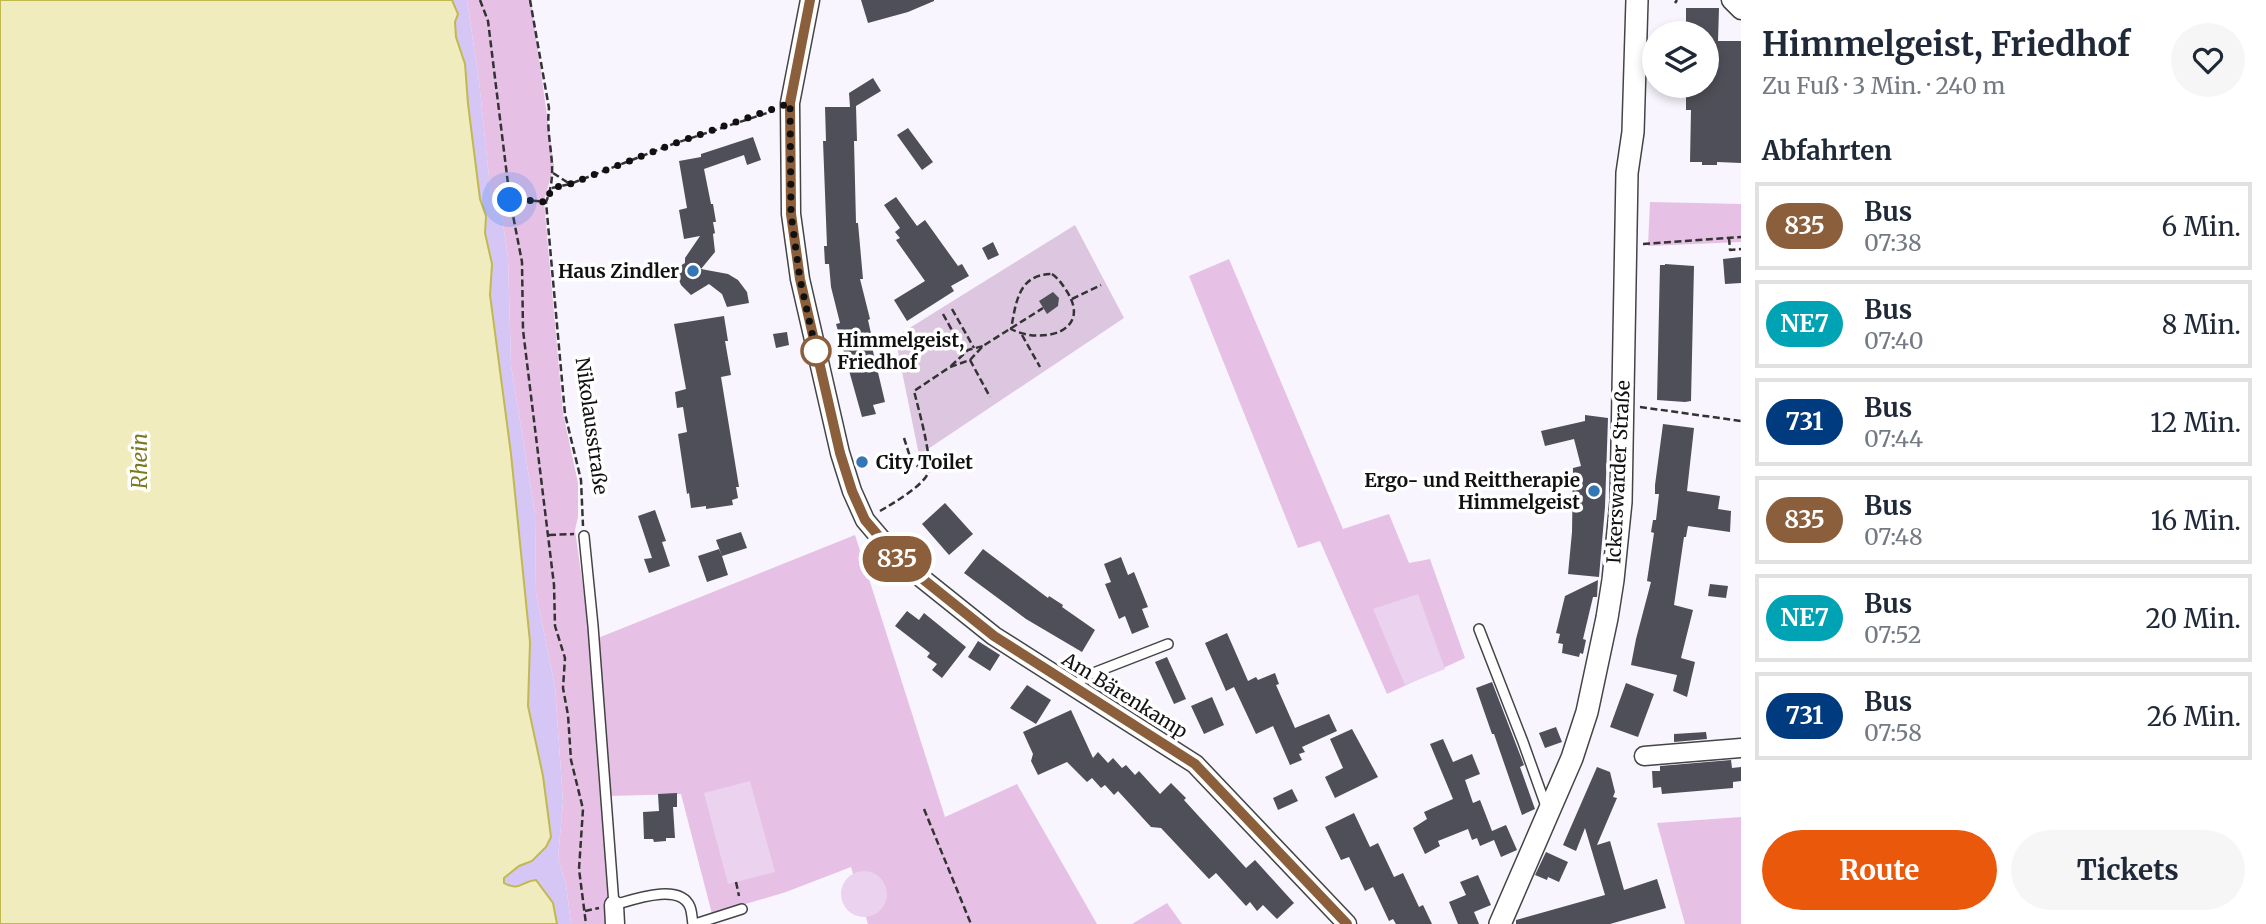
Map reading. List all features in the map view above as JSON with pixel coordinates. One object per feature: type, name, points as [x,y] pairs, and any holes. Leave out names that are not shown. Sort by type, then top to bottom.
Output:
[{"type":"street","name":"Am Bärenkamp","points":[[810,0],[790,103],[791,214],[800,279],[840,453],[865,520],[899,560],[994,636],[1195,764],[1347,924]]},
{"type":"street","name":"Ickerswarder Straße","points":[[1500,924],[1572,758],[1587,712],[1613,580],[1620,502],[1627,173],[1633,132],[1637,0]]},
{"type":"street","points":[[1731,0],[1741,10]]},
{"type":"street","points":[[1644,755],[1741,748]]},
{"type":"street","points":[[614,905],[615,924]]},
{"type":"lane","points":[[584,536],[614,905],[668,893],[682,898],[689,905],[694,924],[743,909]]},
{"type":"lane","points":[[1479,629],[1549,814]]},
{"type":"lane","points":[[1076,689],[1083,677],[1168,643]]},
{"type":"path","points":[[480,0],[488,21],[510,200],[522,262],[523,330],[554,585],[555,626],[565,658],[563,688],[571,760],[583,809],[579,869],[587,911],[586,924]]},
{"type":"path","name":"Nikolausstraße","points":[[530,0],[549,108],[547,122],[553,173],[552,188],[546,202],[565,414],[581,480],[584,536]]},
{"type":"path","points":[[552,188],[570,184],[790,103]]},
{"type":"path","points":[[553,173],[570,184]]},
{"type":"path","points":[[513,206],[526,200],[546,202]]},
{"type":"path","points":[[1625,245],[1741,237]]},
{"type":"path","points":[[1729,238],[1730,250],[1741,249]]},
{"type":"path","points":[[1052,274],[1072,299],[1073,318],[1068,326],[1059,332],[1041,336],[1022,335],[1011,330],[1022,287],[1038,275],[1052,274]]},
{"type":"path","points":[[1072,299],[1101,285]]},
{"type":"path","points":[[865,520],[893,503],[927,476],[927,449],[914,391],[950,367],[964,352],[983,346],[1043,307]]},
{"type":"path","points":[[952,309],[974,348]]},
{"type":"path","points":[[943,314],[964,352]]},
{"type":"path","points":[[1022,335],[1040,367]]},
{"type":"path","points":[[950,367],[970,360],[983,346]]},
{"type":"path","points":[[970,360],[990,397]]},
{"type":"path","points":[[1622,407],[1644,407],[1741,421]]},
{"type":"path","points":[[904,438],[912,463],[929,469]]},
{"type":"path","points":[[548,536],[573,534]]},
{"type":"path","points":[[924,809],[971,924]]},
{"type":"shaded area","points":[[467,0],[531,0],[554,166],[544,201],[563,413],[578,483],[578,517],[575,530],[590,636],[613,924],[571,924],[566,884],[558,859],[563,801],[555,687],[536,593],[535,514],[511,365],[508,257],[501,210],[491,197],[479,81]]},
{"type":"shaded area","points":[[1650,202],[1741,204],[1741,242],[1648,246]]},
{"type":"shaded area","points":[[1075,225],[1124,318],[919,455],[895,337]]},
{"type":"shaded area","points":[[1229,259],[1343,529],[1389,514],[1409,563],[1430,559],[1465,658],[1387,694],[1320,541],[1298,548],[1189,276]]},
{"type":"shaded area","points":[[855,535],[945,817],[1017,784],[1097,924],[868,924],[851,867],[786,892],[712,914],[681,794],[609,796],[598,638]]},
{"type":"shaded area","points":[[1418,594],[1445,669],[1405,685],[1373,609]]},
{"type":"shaded area","points":[[750,781],[775,872],[728,884],[704,793]]},
{"type":"shaded area","points":[[1741,817],[1741,924],[1685,924],[1657,823]]},
{"type":"shaded area","points":[[864,871],[880,878],[887,894],[880,910],[864,917],[848,910],[841,894],[848,878]]},
{"type":"shaded area","points":[[1167,903],[1182,924],[1132,924]]},
{"type":"sand","points":[[452,0],[467,0],[491,196],[501,210],[508,257],[511,365],[535,514],[536,593],[555,687],[563,801],[558,859],[566,884],[571,924],[557,924],[553,903],[532,880],[518,886],[504,884],[504,878],[519,866],[532,861],[546,847],[551,836],[543,776],[528,706],[530,642],[511,454],[490,295],[492,264],[485,233],[486,216],[480,199],[465,64],[456,37],[455,22],[458,13]]},
{"type":"water","name":"Rhein","points":[[0,0],[452,0],[458,14],[455,22],[456,37],[465,64],[480,199],[486,216],[485,233],[492,264],[490,295],[511,454],[530,642],[528,706],[543,776],[551,837],[546,847],[532,861],[519,866],[504,878],[504,883],[517,886],[536,880],[553,903],[557,924],[0,924]]},
{"type":"building","points":[[861,0],[934,1],[908,12],[868,23]]},
{"type":"building","points":[[1686,8],[1719,8],[1719,21],[1686,21]]},
{"type":"building","points":[[1719,41],[1741,41],[1741,163],[1717,162],[1717,165],[1702,165],[1702,162],[1690,162],[1691,110],[1686,110],[1686,98],[1719,98]]},
{"type":"building","points":[[873,78],[881,91],[856,106],[856,223],[863,279],[860,279],[885,402],[873,405],[876,414],[862,417],[836,324],[840,323],[831,287],[829,264],[825,264],[824,246],[827,246],[823,141],[826,141],[825,107],[850,107],[849,93]]},
{"type":"building","points":[[908,128],[933,162],[922,170],[897,135]]},
{"type":"building","points":[[753,137],[761,160],[747,165],[744,155],[704,169],[716,222],[713,222],[715,252],[701,269],[728,274],[738,280],[747,292],[749,303],[727,307],[722,294],[709,284],[691,295],[679,280],[680,266],[685,263],[685,258],[700,236],[684,239],[679,210],[687,208],[679,161],[701,157],[701,154]]},
{"type":"building","points":[[896,197],[917,226],[925,220],[958,266],[962,264],[969,276],[951,286],[954,291],[907,321],[894,300],[925,281],[896,240],[900,238],[895,232],[900,228],[884,205]]},
{"type":"building","points":[[993,242],[999,255],[988,260],[982,248]]},
{"type":"building","points":[[1741,257],[1741,283],[1725,284],[1723,259]]},
{"type":"building","points":[[1660,265],[1694,266],[1691,401],[1657,400]]},
{"type":"building","points":[[1053,292],[1059,298],[1058,306],[1047,314],[1039,301]]},
{"type":"building","points":[[724,316],[731,375],[721,377],[739,487],[736,487],[738,498],[732,500],[733,505],[691,508],[678,434],[687,432],[683,407],[677,408],[675,392],[686,389],[674,324]]},
{"type":"building","points":[[787,332],[789,345],[776,348],[773,334]]},
{"type":"building","points":[[1585,415],[1608,418],[1599,577],[1568,574],[1573,468],[1581,466],[1574,439],[1545,446],[1541,431],[1585,421]]},
{"type":"building","points":[[1663,424],[1694,428],[1687,491],[1720,496],[1718,509],[1731,511],[1730,532],[1688,526],[1684,537],[1674,605],[1693,610],[1681,658],[1695,662],[1687,697],[1673,691],[1677,675],[1631,665],[1651,582],[1647,581],[1654,533],[1651,532],[1653,520],[1656,520],[1659,494],[1655,494],[1655,485]]},
{"type":"building","points":[[945,503],[973,534],[949,555],[922,524]]},
{"type":"building","points":[[655,510],[666,541],[662,542],[670,566],[649,573],[644,559],[652,558],[638,516]]},
{"type":"building","points":[[741,532],[747,548],[722,556],[716,540]]},
{"type":"building","points":[[719,549],[728,575],[707,582],[698,556]]},
{"type":"building","points":[[983,549],[1095,630],[1082,652],[1026,619],[964,573]]},
{"type":"building","points":[[1121,557],[1128,575],[1134,572],[1148,607],[1142,609],[1149,627],[1132,634],[1125,616],[1119,619],[1105,584],[1111,582],[1104,564]]},
{"type":"building","points":[[1598,580],[1597,597],[1593,597],[1583,639],[1586,640],[1583,654],[1580,653],[1579,657],[1562,653],[1563,644],[1558,643],[1560,634],[1556,633],[1565,596]]},
{"type":"building","points":[[1710,584],[1728,586],[1726,598],[1708,596]]},
{"type":"building","points":[[907,611],[919,620],[924,613],[966,647],[942,678],[932,670],[937,664],[927,657],[930,653],[895,626]]},
{"type":"building","points":[[1227,633],[1248,681],[1275,673],[1279,684],[1276,685],[1295,728],[1329,714],[1337,731],[1302,747],[1305,752],[1299,754],[1302,760],[1290,765],[1273,726],[1256,734],[1234,687],[1226,691],[1205,643]]},
{"type":"building","points":[[978,641],[1000,655],[990,671],[968,657]]},
{"type":"building","points":[[1167,657],[1186,699],[1174,704],[1155,662]]},
{"type":"building","points":[[1492,682],[1524,765],[1520,767],[1535,809],[1522,815],[1476,688]]},
{"type":"building","points":[[1626,683],[1654,694],[1638,737],[1610,727]]},
{"type":"building","points":[[1027,685],[1051,700],[1036,724],[1010,708]]},
{"type":"building","points":[[1212,697],[1224,725],[1204,734],[1191,706]]},
{"type":"building","points":[[1071,710],[1093,758],[1098,752],[1108,763],[1113,758],[1122,768],[1126,765],[1135,775],[1139,771],[1160,794],[1171,783],[1246,868],[1255,860],[1294,903],[1277,919],[1263,905],[1257,911],[1250,902],[1246,906],[1216,873],[1209,879],[1161,828],[1151,827],[1118,791],[1114,795],[1105,785],[1101,788],[1092,778],[1087,782],[1067,762],[1038,775],[1031,761],[1033,754],[1023,732]]},
{"type":"building","points":[[1556,727],[1562,742],[1545,748],[1539,733]]},
{"type":"building","points":[[1352,729],[1378,777],[1335,798],[1325,777],[1343,768],[1330,739]]},
{"type":"building","points":[[1706,732],[1707,739],[1674,742],[1674,734]]},
{"type":"building","points":[[1443,739],[1453,762],[1472,754],[1480,774],[1465,780],[1473,803],[1480,800],[1492,831],[1506,825],[1517,850],[1501,857],[1494,840],[1480,846],[1477,838],[1472,840],[1468,829],[1438,841],[1440,846],[1425,854],[1413,828],[1427,819],[1424,812],[1453,799],[1430,744]]},
{"type":"building","points":[[1731,760],[1732,768],[1741,767],[1741,781],[1733,782],[1733,788],[1662,794],[1661,787],[1653,788],[1652,771],[1660,771],[1660,766]]},
{"type":"building","points":[[1597,767],[1610,772],[1615,792],[1613,797],[1617,798],[1597,845],[1610,841],[1624,890],[1657,879],[1666,908],[1610,924],[1516,924],[1516,920],[1605,895],[1585,828],[1576,851],[1563,845]]},
{"type":"building","points":[[1292,789],[1298,801],[1278,810],[1273,798]]},
{"type":"building","points":[[677,793],[677,807],[673,807],[675,838],[654,842],[653,839],[644,839],[643,812],[659,811],[658,794]]},
{"type":"building","points":[[1354,813],[1370,847],[1378,843],[1394,877],[1403,873],[1419,907],[1423,905],[1432,924],[1396,924],[1393,919],[1389,921],[1373,887],[1365,891],[1349,857],[1341,860],[1325,827]]},
{"type":"building","points":[[1546,852],[1568,862],[1559,882],[1535,875]]},
{"type":"building","points":[[1478,875],[1491,905],[1474,912],[1479,924],[1458,924],[1449,902],[1466,895],[1460,882]]},
{"type":"bus line","name":"835","points":[[810,0],[790,103],[791,214],[800,279],[840,453],[865,520],[899,560],[994,636],[1195,764],[1347,924]]},
{"type":"place","name":"Haus Zindler","points":[[693,271]]},
{"type":"place","name":"Himmelgeist, Friedhof","points":[[816,351]]},
{"type":"place","name":"City Toilet","points":[[862,462]]},
{"type":"place","name":"Ergo- und Reittherapie Himmelgeist","points":[[1594,491]]},
{"type":"route","points":[[510,200],[513,206],[526,200],[546,202],[552,188],[570,184],[790,103],[791,214],[800,279],[816,351]]}]
